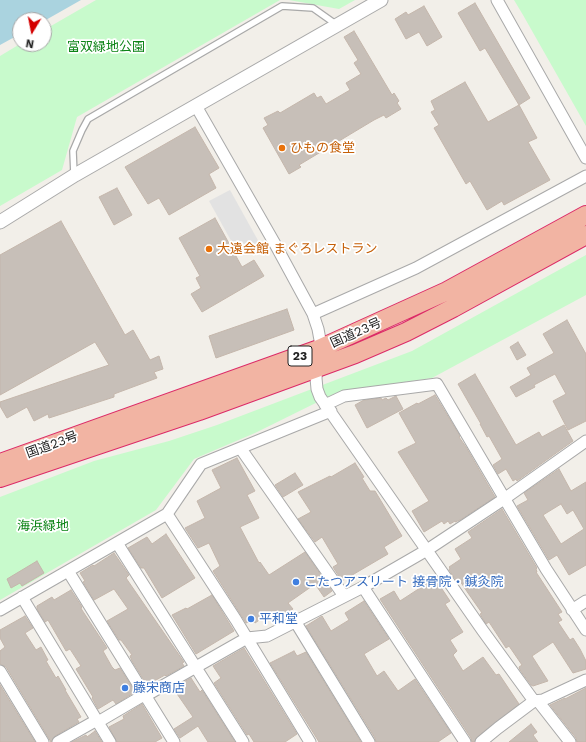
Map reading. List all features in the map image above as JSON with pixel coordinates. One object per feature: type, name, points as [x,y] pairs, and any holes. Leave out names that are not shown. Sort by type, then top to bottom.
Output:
[{"type":"highway","name":"国道23号","points":[[0,463],[319,349],[447,290],[586,216]]},
{"type":"highway","name":"国道23号","points":[[0,478],[199,412],[355,354],[406,332],[453,308],[586,235]]},
{"type":"street","points":[[0,222],[74,175],[381,0]]},
{"type":"street","points":[[497,0],[586,158]]},
{"type":"street","points":[[196,106],[313,314],[318,329],[319,349],[317,388],[328,408],[483,632],[536,701],[570,742]]},
{"type":"street","points":[[313,314],[416,268],[586,176]]},
{"type":"street","points":[[0,610],[167,514],[201,464],[241,449],[328,408],[344,396],[437,384],[504,499],[572,610],[586,630]]},
{"type":"street","points":[[58,742],[145,696],[247,638],[267,636],[363,587],[427,550],[504,499],[586,441]]},
{"type":"street","points":[[241,449],[344,596]]},
{"type":"street","points":[[167,514],[247,638],[310,742]]},
{"type":"street","points":[[117,543],[243,742]]},
{"type":"street","points":[[68,571],[174,742]]},
{"type":"street","points":[[363,587],[465,742]]},
{"type":"street","points":[[22,597],[110,742]]},
{"type":"street","points":[[572,610],[586,601]]},
{"type":"street","points":[[295,621],[369,742]]},
{"type":"street","points":[[0,671],[43,742]]},
{"type":"street","points":[[481,742],[536,701],[586,680]]},
{"type":"lane","points":[[74,175],[73,151],[88,119],[282,6],[313,8],[337,25]]},
{"type":"green space","name":"富双緑地公園","points":[[96,0],[280,0],[77,117],[62,170],[0,206],[0,56],[12,49],[12,52],[52,52],[52,25]]},
{"type":"green space","points":[[289,0],[355,0],[339,9]]},
{"type":"green space","points":[[514,0],[586,0],[586,126],[523,15]]},
{"type":"green space","name":"海浜緑地","points":[[586,255],[586,295],[432,378],[338,392],[255,433],[194,459],[156,510],[0,600],[0,497],[94,461],[169,441],[217,425],[412,351]]},
{"type":"shaded area","points":[[230,190],[260,244],[239,255],[209,201]]},
{"type":"water","points":[[0,0],[81,0],[52,16],[52,12],[12,12],[12,38],[0,45]]},
{"type":"building","points":[[475,3],[530,98],[519,105],[485,48],[480,51],[458,13]]},
{"type":"building","points":[[424,6],[442,37],[427,46],[419,32],[406,39],[395,19],[406,12],[408,15]]},
{"type":"building","points":[[354,31],[392,95],[394,93],[399,101],[397,103],[401,109],[386,118],[384,115],[374,120],[299,165],[301,167],[289,174],[263,128],[268,125],[264,118],[278,111],[280,113],[314,93],[317,98],[321,96],[326,104],[350,90],[346,83],[361,74],[354,63],[358,60],[344,37]]},
{"type":"building","points":[[465,82],[488,122],[519,105],[537,138],[528,142],[550,180],[504,205],[502,201],[487,210],[470,181],[466,184],[434,128],[439,125],[431,112],[435,110],[431,101]]},
{"type":"building","points":[[195,127],[219,168],[209,174],[216,188],[169,215],[159,198],[148,204],[125,167]]},
{"type":"building","points":[[117,188],[132,215],[114,225],[99,197]]},
{"type":"building","name":"大遠会館 まぐろレストラン","points":[[215,218],[242,267],[254,260],[264,276],[202,312],[191,294],[201,288],[196,278],[200,276],[179,238]]},
{"type":"building","points":[[61,221],[125,335],[133,330],[150,360],[159,356],[163,369],[154,372],[157,378],[114,394],[114,397],[49,418],[48,414],[34,421],[27,407],[7,418],[0,406],[0,402],[109,365],[95,342],[0,395],[0,255]]},
{"type":"building","points":[[287,309],[294,330],[216,358],[209,336]]},
{"type":"building","points":[[567,320],[586,354],[586,421],[568,430],[553,401],[566,394],[555,374],[516,397],[510,387],[531,375],[527,368],[554,353],[543,334]]},
{"type":"building","points":[[518,342],[526,355],[517,360],[510,347]]},
{"type":"building","points":[[475,374],[516,445],[539,432],[542,437],[564,425],[573,441],[517,481],[516,479],[513,481],[506,469],[498,474],[493,465],[502,459],[489,436],[487,437],[458,384]]},
{"type":"building","points":[[435,395],[495,497],[460,520],[450,524],[448,521],[444,524],[442,521],[424,532],[412,511],[429,501],[398,452],[416,443],[399,413]]},
{"type":"building","points":[[396,396],[403,409],[367,428],[355,405],[364,400],[381,398],[382,400],[386,398],[388,400]]},
{"type":"building","points":[[237,458],[255,491],[247,495],[259,518],[240,527],[259,563],[260,562],[269,575],[305,552],[332,591],[324,597],[315,584],[288,603],[293,609],[273,622],[268,614],[255,623],[253,620],[246,623],[213,571],[220,566],[209,543],[198,548],[185,528],[205,518],[197,501],[221,488],[212,470]]},
{"type":"building","points":[[355,463],[364,477],[362,478],[370,491],[375,491],[402,536],[384,547],[388,554],[342,581],[333,567],[338,564],[322,537],[315,542],[298,519],[311,512],[298,492],[330,476],[331,477]]},
{"type":"building","points":[[559,469],[571,491],[586,482],[586,565],[569,575],[557,555],[549,560],[517,506],[528,500],[524,493]],"holes":[[[561,504],[567,514],[573,510],[584,529],[561,544],[543,515]]]},
{"type":"building","points":[[295,473],[303,485],[283,497],[275,485]]},
{"type":"building","points":[[502,509],[537,568],[536,572],[562,612],[558,614],[562,620],[558,622],[570,640],[573,638],[580,649],[586,661],[586,669],[573,673],[553,642],[532,656],[548,681],[533,686],[531,685],[520,670],[519,667],[522,665],[509,646],[506,648],[489,622],[486,624],[480,614],[482,613],[458,578],[456,580],[449,570],[449,567],[461,559],[455,549],[472,538],[468,532]]},
{"type":"building","points":[[166,534],[195,578],[162,598],[144,568],[141,568],[128,548],[147,537],[152,544]]},
{"type":"building","points":[[114,553],[129,575],[126,578],[184,662],[182,663],[184,666],[147,685],[132,661],[130,656],[132,655],[121,640],[119,640],[107,621],[128,609],[114,589],[94,600],[83,582],[85,581],[80,573]]},
{"type":"building","points":[[37,561],[44,573],[22,586],[20,583],[11,588],[7,579]]},
{"type":"building","points":[[437,577],[444,588],[442,589],[450,601],[445,604],[463,632],[450,640],[457,651],[453,655],[463,671],[483,657],[496,675],[499,674],[519,704],[477,737],[474,742],[472,742],[471,738],[380,599],[394,591],[400,601]]},
{"type":"building","points":[[71,590],[82,607],[82,610],[107,648],[103,651],[112,667],[115,670],[120,668],[135,692],[116,704],[113,700],[98,709],[92,698],[93,697],[76,669],[81,666],[70,649],[66,651],[48,620],[45,622],[37,609],[37,606],[52,597],[54,600]]},
{"type":"building","points":[[212,595],[234,631],[196,654],[172,615],[186,608],[187,609]]},
{"type":"building","points":[[364,601],[389,639],[364,654],[377,676],[384,671],[398,691],[415,679],[451,733],[438,742],[376,742],[375,738],[306,626],[322,616],[331,631],[349,620],[345,613]]},
{"type":"building","points":[[25,616],[33,628],[25,633],[36,650],[41,647],[48,660],[46,661],[56,678],[58,676],[81,717],[77,719],[79,722],[55,736],[51,742],[6,667],[0,664],[0,651],[5,647],[0,638],[0,630]]},
{"type":"building","points":[[244,648],[297,734],[285,742],[254,742],[249,734],[247,735],[214,683],[221,678],[213,666]]},
{"type":"building","points":[[294,651],[297,656],[306,652],[361,742],[319,742],[270,663]]},
{"type":"building","points":[[191,678],[200,692],[202,690],[235,742],[208,742],[198,726],[180,738],[174,729],[193,717],[173,688]]},
{"type":"building","points":[[0,685],[35,742],[0,742]]},
{"type":"building","points":[[586,688],[586,742],[577,742],[576,738],[550,705]]},
{"type":"building","points":[[142,704],[162,738],[155,742],[117,742],[109,727],[124,719],[123,716]]},
{"type":"building","points":[[531,724],[537,732],[533,735],[538,742],[509,742]]},
{"type":"building","points":[[95,731],[102,742],[72,742],[86,735],[87,737]]},
{"type":"place","name":"ひもの食堂","points":[[282,148]]},
{"type":"place","name":"大遠会館 まぐろレストラン","points":[[209,249]]},
{"type":"place","name":"こたつアスリート 接骨院・鍼灸院","points":[[296,582]]},
{"type":"place","name":"平和堂","points":[[251,619]]},
{"type":"place","name":"藤宋商店","points":[[125,688]]}]
